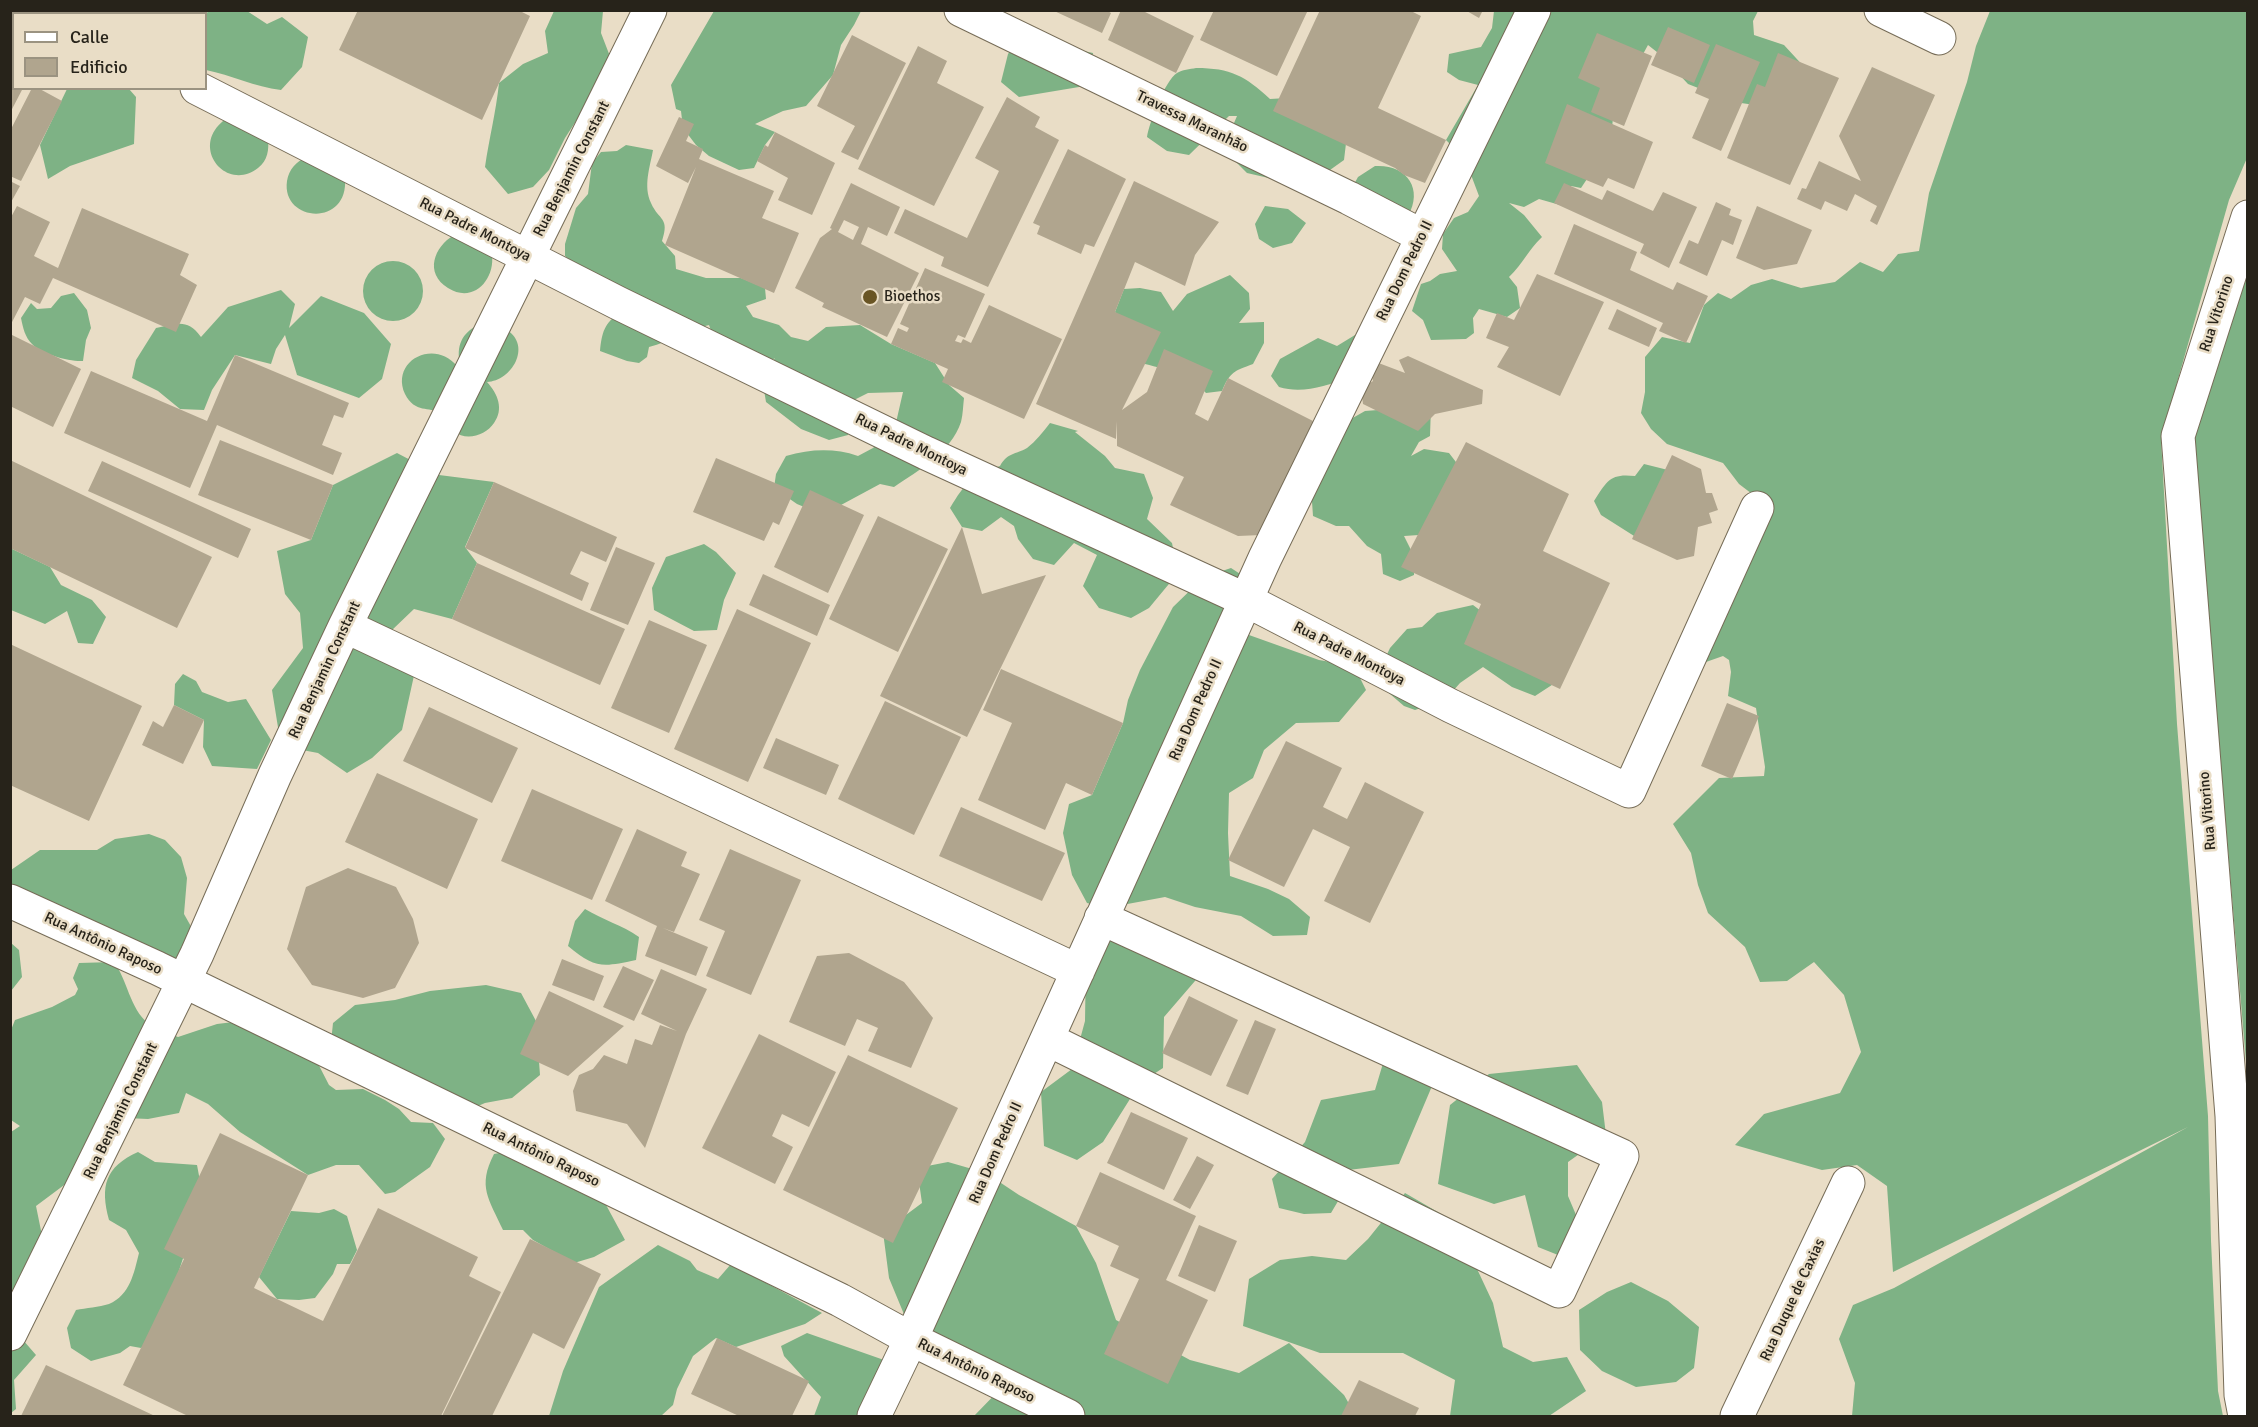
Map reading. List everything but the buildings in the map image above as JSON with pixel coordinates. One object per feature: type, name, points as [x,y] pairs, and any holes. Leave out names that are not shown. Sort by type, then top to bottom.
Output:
[{"type":"street","name":"Rua Benjamin Constant","points":[[10,1334],[184,982],[345,626],[651,10]]},
{"type":"street","name":"Travessa Maranhão","points":[[961,10],[1349,198],[1422,236]]},
{"type":"street","name":"Rua Dom Pedro II","points":[[874,1416],[1246,600],[1534,10]]},
{"type":"street","points":[[1881,10],[1939,38]]},
{"type":"street","name":"Rua Padre Montoya","points":[[201,90],[527,257],[926,453],[1246,600],[1451,706],[1629,791],[1757,508]]},
{"type":"street","name":"Rua Vitorino","points":[[2245,1416],[2241,1395],[2232,1116],[2178,436],[2247,217]]},
{"type":"street","points":[[345,626],[1078,971]]},
{"type":"street","name":"Rua Antônio Raposo","points":[[10,901],[184,982],[840,1300],[911,1339],[1068,1416]]},
{"type":"street","points":[[1047,1039],[1559,1291],[1622,1156],[1101,918]]},
{"type":"street","name":"Rua Duque de Caxias","points":[[1737,1416],[1848,1183]]},
{"type":"green space","points":[[208,11],[247,11],[267,24],[282,17],[308,37],[302,67],[281,90],[207,70]]},
{"type":"green space","points":[[554,11],[603,11],[601,33],[611,59],[596,90],[565,138],[549,170],[533,187],[508,194],[485,167],[499,83],[523,64],[548,53],[545,31]]},
{"type":"green space","points":[[714,11],[861,11],[841,45],[833,75],[806,106],[783,111],[755,124],[775,132],[765,145],[754,168],[739,170],[709,156],[696,145],[683,128],[681,111],[676,109],[671,85]]},
{"type":"green space","points":[[1494,11],[1758,11],[1753,21],[1754,35],[1784,45],[1807,70],[1755,105],[1734,102],[1688,84],[1662,56],[1648,45],[1614,107],[1612,128],[1593,170],[1581,188],[1571,186],[1560,205],[1539,199],[1524,207],[1509,203],[1524,215],[1542,237],[1509,277],[1517,287],[1520,308],[1507,317],[1479,309],[1473,318],[1474,333],[1466,339],[1431,340],[1423,320],[1412,311],[1421,284],[1440,274],[1457,271],[1442,249],[1443,234],[1454,218],[1468,212],[1479,196],[1465,159],[1446,140],[1478,85],[1459,80],[1447,72],[1449,54],[1481,47],[1492,28]]},
{"type":"green space","points":[[1990,11],[2247,11],[2247,158],[2229,200],[2161,439],[2177,724],[2208,1116],[2218,1391],[2223,1416],[1852,1416],[1855,1383],[1839,1339],[1853,1305],[1894,1288],[2188,1127],[1893,1272],[1887,1186],[1857,1165],[1822,1170],[1735,1145],[1764,1114],[1840,1093],[1861,1052],[1844,995],[1814,962],[1787,981],[1760,982],[1745,947],[1708,913],[1698,885],[1691,853],[1673,824],[1719,778],[1764,776],[1765,767],[1756,708],[1728,696],[1731,672],[1729,660],[1723,656],[1706,662],[1698,672],[1764,503],[1739,484],[1723,463],[1667,444],[1651,429],[1641,413],[1645,392],[1645,357],[1662,337],[1690,343],[1704,305],[1718,293],[1731,299],[1751,285],[1772,279],[1801,288],[1835,282],[1860,262],[1883,272],[1898,254],[1919,251],[1929,193],[1967,82],[1976,46]]},
{"type":"green space","points":[[1024,33],[1065,47],[1093,53],[1091,85],[1019,97],[1001,82],[1008,54]]},
{"type":"green space","points":[[1208,68],[1237,75],[1253,84],[1270,99],[1287,98],[1347,135],[1344,160],[1323,175],[1273,179],[1247,173],[1232,158],[1228,137],[1237,116],[1229,116],[1189,155],[1167,151],[1147,137],[1151,122],[1172,77],[1181,71]]},
{"type":"green space","points":[[67,90],[130,90],[136,97],[134,144],[70,166],[48,179],[40,145]]},
{"type":"green space","points":[[229,117],[268,138],[268,151],[264,162],[246,174],[234,175],[223,170],[215,162],[211,151],[211,140],[217,128]]},
{"type":"green space","points":[[626,145],[653,150],[648,176],[649,197],[664,223],[662,241],[675,256],[676,269],[706,278],[741,278],[765,288],[766,299],[746,306],[753,317],[779,325],[791,337],[808,341],[826,327],[860,325],[891,344],[935,363],[949,385],[964,398],[961,422],[956,433],[942,451],[924,467],[894,487],[880,484],[841,505],[809,509],[797,504],[774,488],[776,474],[786,456],[822,450],[858,456],[873,448],[895,427],[903,392],[868,393],[852,401],[848,435],[829,440],[801,429],[766,402],[762,378],[775,358],[768,363],[714,339],[709,325],[649,347],[647,357],[639,363],[600,351],[605,329],[610,320],[620,312],[565,256],[565,244],[576,208],[588,194],[592,163],[601,152],[617,151]]},
{"type":"green space","points":[[306,157],[345,178],[343,194],[337,205],[327,212],[315,214],[304,211],[294,205],[288,195],[289,173]]},
{"type":"green space","points":[[1375,166],[1395,169],[1409,180],[1414,196],[1408,216],[1353,186],[1358,177]]},
{"type":"green space","points":[[1265,206],[1288,209],[1306,223],[1292,243],[1273,248],[1259,239],[1255,224]]},
{"type":"green space","points":[[454,235],[492,255],[490,273],[486,281],[474,291],[457,292],[448,288],[436,275],[434,260],[437,253],[441,246]]},
{"type":"green space","points":[[393,261],[414,270],[423,291],[414,312],[393,321],[372,312],[363,291],[372,270]]},
{"type":"green space","points":[[2247,273],[2247,1073],[2193,440]]},
{"type":"green space","points":[[1230,275],[1249,293],[1250,309],[1239,323],[1264,322],[1264,343],[1253,364],[1233,373],[1222,391],[1206,393],[1186,377],[1145,364],[1115,312],[1124,289],[1140,288],[1161,292],[1173,311],[1187,294]]},
{"type":"green space","points":[[281,290],[295,304],[289,328],[321,296],[364,313],[391,344],[382,379],[359,398],[297,375],[285,335],[276,349],[271,364],[235,355],[212,390],[204,410],[180,409],[158,391],[132,378],[136,360],[156,328],[176,324],[186,325],[201,337],[228,307]]},
{"type":"green space","points":[[74,293],[87,310],[91,328],[86,340],[83,361],[56,357],[36,348],[26,335],[21,318],[31,303],[37,309],[51,308],[61,296]]},
{"type":"green space","points":[[478,325],[507,330],[518,345],[518,353],[516,362],[504,376],[487,382],[494,392],[499,407],[494,423],[481,434],[464,436],[454,431],[439,413],[413,404],[405,394],[402,382],[409,363],[426,354],[437,354],[448,358],[457,366],[460,364],[459,351],[464,336]]},
{"type":"green space","points":[[1355,335],[1363,342],[1348,378],[1323,386],[1296,390],[1279,387],[1271,376],[1280,359],[1318,338],[1337,346]]},
{"type":"green space","points":[[1431,406],[1430,436],[1419,442],[1411,456],[1424,449],[1449,453],[1459,466],[1434,534],[1404,536],[1414,556],[1414,575],[1400,581],[1383,574],[1381,554],[1367,546],[1349,526],[1336,526],[1313,516],[1311,487],[1335,428],[1365,411]]},
{"type":"green space","points":[[1050,423],[1078,431],[1075,432],[1105,456],[1115,468],[1144,474],[1153,498],[1147,519],[1172,543],[1178,573],[1149,608],[1131,618],[1099,608],[1083,586],[1097,555],[1074,543],[1054,565],[1033,559],[1018,539],[1014,526],[1001,517],[982,531],[962,527],[950,508],[970,481],[1000,466],[1009,456],[1027,448]]},
{"type":"green space","points":[[397,453],[439,475],[494,482],[465,547],[477,563],[452,619],[414,609],[391,631],[415,671],[402,730],[372,758],[347,773],[318,753],[281,746],[272,690],[303,648],[300,613],[285,594],[277,551],[311,540],[333,485]]},
{"type":"green space","points":[[1644,464],[1680,473],[1642,541],[1601,515],[1594,501],[1602,488],[1614,477],[1635,476]]},
{"type":"green space","points":[[704,544],[716,552],[736,573],[724,600],[717,630],[694,631],[654,610],[652,588],[666,557]]},
{"type":"green space","points":[[10,548],[50,567],[61,585],[92,600],[106,617],[93,644],[78,643],[67,611],[45,624],[11,610]]},
{"type":"green space","points":[[1231,568],[1254,583],[1249,635],[1319,660],[1354,666],[1366,690],[1339,722],[1296,723],[1264,750],[1253,778],[1229,793],[1230,876],[1289,899],[1310,917],[1307,935],[1273,936],[1241,916],[1195,907],[1165,897],[1106,908],[1087,903],[1072,875],[1063,833],[1069,804],[1092,795],[1123,723],[1128,700],[1140,670],[1173,607],[1204,577]]},
{"type":"green space","points":[[1473,605],[1558,681],[1535,696],[1512,687],[1483,667],[1460,683],[1445,700],[1415,710],[1404,706],[1383,688],[1381,667],[1390,648],[1407,629],[1422,627],[1437,613]]},
{"type":"green space","points":[[183,674],[196,681],[202,692],[228,702],[246,699],[271,740],[257,769],[212,766],[203,747],[204,720],[174,705],[175,684]]},
{"type":"green space","points":[[149,834],[165,840],[181,857],[187,878],[184,914],[193,930],[181,956],[160,964],[11,906],[11,870],[40,850],[97,850],[115,839]]},
{"type":"green space","points":[[585,909],[639,937],[636,960],[600,964],[585,959],[568,946],[575,921]]},
{"type":"green space","points":[[1120,924],[1201,974],[1164,1017],[1163,1068],[1140,1083],[1103,1142],[1077,1160],[1044,1146],[1041,1092],[1072,1069],[1085,1021],[1086,956]]},
{"type":"green space","points":[[11,943],[19,950],[22,977],[11,991]]},
{"type":"green space","points":[[114,962],[137,1010],[148,1023],[155,1027],[178,1037],[217,1024],[250,1020],[311,1050],[329,1085],[336,1090],[363,1089],[399,1109],[411,1122],[433,1123],[445,1139],[430,1167],[395,1192],[385,1194],[359,1165],[336,1165],[308,1175],[240,1132],[208,1104],[186,1093],[179,1113],[148,1119],[126,1118],[103,1156],[36,1206],[49,1270],[11,1326],[11,1132],[20,1126],[11,1120],[11,1030],[15,1020],[52,1007],[75,995],[78,989],[73,978],[79,963]]},
{"type":"green space","points":[[486,985],[521,993],[536,1021],[540,1075],[512,1098],[485,1103],[471,1109],[330,1052],[333,1023],[355,1005],[395,1000],[430,991]]},
{"type":"green space","points":[[1384,1060],[1435,1079],[1399,1164],[1348,1170],[1344,1191],[1331,1213],[1304,1214],[1279,1208],[1272,1179],[1305,1142],[1321,1100],[1375,1090]]},
{"type":"green space","points":[[1577,1065],[1602,1102],[1606,1135],[1568,1162],[1568,1196],[1582,1229],[1558,1255],[1538,1247],[1525,1195],[1494,1204],[1438,1184],[1450,1105],[1489,1074]]},
{"type":"green space","points":[[521,1149],[605,1203],[625,1240],[594,1257],[574,1263],[533,1240],[523,1230],[503,1230],[487,1193],[486,1175],[494,1154]]},
{"type":"green space","points":[[138,1152],[155,1162],[197,1165],[203,1197],[158,1335],[141,1348],[130,1346],[120,1353],[91,1361],[71,1348],[67,1328],[76,1310],[109,1304],[122,1295],[130,1283],[139,1253],[126,1230],[109,1220],[105,1197],[112,1171],[118,1164]]},
{"type":"green space","points":[[948,1162],[986,1173],[1019,1195],[1076,1226],[1096,1263],[1116,1320],[1190,1360],[1239,1373],[1289,1343],[1344,1395],[1356,1416],[974,1416],[1007,1382],[913,1336],[889,1278],[883,1232],[922,1203],[917,1168]]},
{"type":"green space","points":[[1405,1193],[1455,1222],[1493,1303],[1503,1347],[1533,1362],[1567,1357],[1586,1391],[1549,1416],[1450,1416],[1455,1380],[1403,1353],[1320,1353],[1243,1326],[1249,1279],[1280,1260],[1312,1256],[1346,1260],[1368,1239]]},
{"type":"green space","points":[[334,1209],[347,1216],[357,1250],[350,1264],[337,1264],[333,1274],[315,1298],[277,1299],[259,1277],[291,1211],[319,1213]]},
{"type":"green space","points":[[658,1245],[690,1261],[697,1270],[718,1279],[731,1264],[822,1313],[805,1324],[736,1347],[716,1338],[693,1356],[677,1389],[673,1405],[661,1416],[549,1416],[563,1371],[599,1287]]},
{"type":"green space","points":[[1631,1282],[1668,1301],[1699,1327],[1694,1368],[1676,1382],[1636,1387],[1602,1371],[1580,1350],[1579,1310],[1607,1292]]},
{"type":"green space","points":[[807,1333],[884,1360],[886,1390],[894,1416],[814,1416],[821,1397],[784,1356],[781,1346]]},
{"type":"green space","points":[[23,1340],[36,1355],[14,1380],[16,1409],[11,1413],[11,1343]]},
{"type":"place","name":"Bioethos","points":[[870,297]]}]
